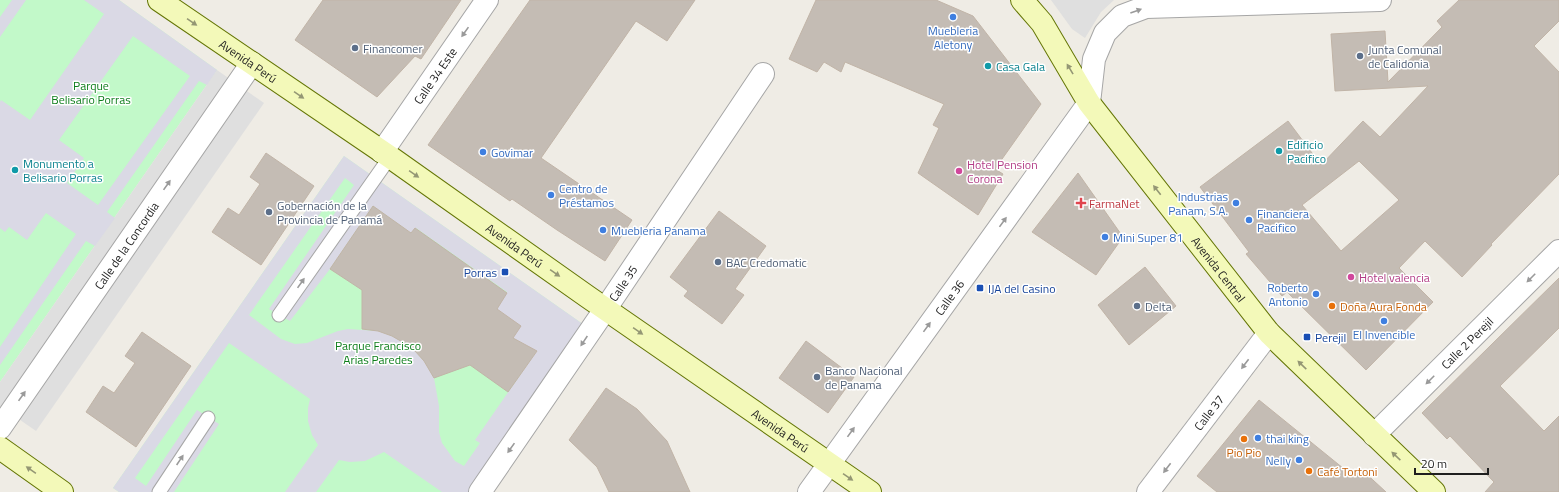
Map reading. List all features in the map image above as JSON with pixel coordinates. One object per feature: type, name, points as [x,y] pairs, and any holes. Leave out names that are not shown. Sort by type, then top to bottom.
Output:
[{"type":"main road","name":"Avenida Perú","points":[[159,0],[386,154],[870,492]]},
{"type":"main road","name":"Avenida Central","points":[[1022,0],[1042,23],[1090,103],[1269,333],[1434,492]]},
{"type":"main road","points":[[0,448],[62,492]]},
{"type":"street","name":"Calle 34 Este","points":[[386,154],[487,0]]},
{"type":"street","points":[[1090,103],[1094,59],[1105,34],[1122,16],[1146,7],[1183,3],[1380,0]]},
{"type":"street","name":"Calle de la Concordia","points":[[0,428],[252,63]]},
{"type":"street","name":"Calle 35","points":[[480,492],[763,74]]},
{"type":"street","name":"Calle 36","points":[[809,492],[1090,103]]},
{"type":"street","name":"Calle 2 Perejil","points":[[1374,435],[1559,250]]},
{"type":"street","name":"Calle 37","points":[[1148,492],[1269,333]]},
{"type":"lane","points":[[279,315],[386,154]]},
{"type":"lane","points":[[159,492],[208,418]]},
{"type":"green space","name":"Parque Belisario Porras","points":[[0,0],[119,0],[217,70],[0,382]]},
{"type":"green space","name":"Parque Francisco Arias Paredes","points":[[344,156],[587,327],[473,492],[119,492],[113,488]]},
{"type":"shaded area","points":[[12,0],[26,0],[0,37],[0,17]]},
{"type":"shaded area","points":[[84,0],[119,0],[217,70],[207,85],[199,81],[107,212],[115,218],[95,246],[86,241],[0,365],[0,347],[76,234],[46,213],[27,240],[9,227],[5,232],[0,228],[0,102],[1,100],[30,120],[104,14]],"holes":[[[133,36],[190,76],[98,205],[67,183],[84,158],[59,140]]]},
{"type":"shaded area","points":[[1051,0],[1114,0],[1101,12],[1085,38],[1072,29]]},
{"type":"shaded area","points":[[217,70],[264,103],[36,431],[0,406],[0,382]]},
{"type":"shaded area","points":[[344,156],[587,327],[473,492],[442,492],[384,452],[365,461],[350,462],[339,460],[316,492],[285,492],[318,445],[312,435],[308,421],[310,399],[229,343],[135,478],[146,486],[197,410],[219,424],[174,492],[119,492],[113,488]],"holes":[[[345,178],[354,185],[269,309],[290,321],[330,269],[373,206],[411,233],[416,228],[507,292],[497,309],[513,338],[536,352],[475,440],[480,443],[464,466],[455,461],[442,443],[439,432],[439,406],[434,378],[424,361],[415,351],[404,343],[392,336],[378,331],[348,329],[338,331],[307,343],[295,344],[281,339],[249,315]]]},
{"type":"building","points":[[323,0],[461,0],[421,59],[415,56],[377,97],[295,40]]},
{"type":"building","points":[[530,0],[695,0],[667,41],[636,21],[541,158],[632,220],[605,261],[512,199],[510,201],[428,145]]},
{"type":"building","points":[[816,0],[936,0],[973,16],[1041,104],[995,169],[1003,174],[978,215],[918,173],[939,128],[933,125],[944,104],[845,62],[841,72],[824,62],[817,72],[789,59]]},
{"type":"building","points":[[1459,0],[1559,0],[1559,21],[1534,46],[1559,72],[1559,174],[1491,244],[1492,245],[1462,277],[1425,241],[1399,268],[1433,302],[1366,370],[1287,292],[1282,296],[1246,254],[1249,252],[1200,187],[1288,121],[1321,165],[1363,121],[1380,137],[1428,86],[1335,91],[1331,34],[1385,31],[1388,82],[1442,27],[1437,21]],"holes":[[[1359,161],[1399,200],[1341,251],[1302,205]]]},
{"type":"building","name":"Gobernación de la Provincia de Panamá","points":[[266,153],[314,186],[261,265],[212,232],[228,208],[239,215],[260,184],[250,177]]},
{"type":"building","points":[[1078,173],[1123,237],[1096,275],[1032,232]]},
{"type":"building","points":[[373,206],[411,233],[415,228],[507,293],[497,309],[521,326],[513,338],[537,351],[508,392],[470,365],[434,378],[424,361],[415,351],[404,343],[392,336],[378,331],[362,329],[362,290],[330,269]]},
{"type":"building","name":"BAC Credomatic","points":[[719,211],[766,246],[735,289],[744,295],[722,324],[684,296],[688,291],[670,277]]},
{"type":"building","name":"Delta","points":[[1145,267],[1176,306],[1129,345],[1098,305]]},
{"type":"building","points":[[1559,278],[1559,328],[1500,386],[1544,431],[1559,416],[1559,492],[1485,492],[1494,482],[1450,436],[1447,439],[1422,413]]},
{"type":"building","points":[[142,332],[191,366],[136,447],[86,412],[103,386],[114,393],[135,363],[125,356]]},
{"type":"building","name":"Banco Nacional de Panama","points":[[806,341],[854,377],[828,413],[779,378]]},
{"type":"building","points":[[606,388],[637,409],[667,441],[690,492],[609,492],[597,467],[569,440]]},
{"type":"building","points":[[1259,400],[1354,477],[1361,469],[1386,492],[1217,492],[1197,476]]},
{"type":"place","name":"Muebleria Aletony","points":[[953,17]]},
{"type":"place","name":"Financomer","points":[[355,48]]},
{"type":"place","name":"Junta Comunal de Calidonia","points":[[1360,56]]},
{"type":"place","name":"Casa Gala","points":[[988,66]]},
{"type":"place","name":"Edificio Pacifico","points":[[1279,151]]},
{"type":"place","name":"Govimar","points":[[483,152]]},
{"type":"place","name":"Monumento a Belisario Porras","points":[[15,170]]},
{"type":"place","name":"Hotel Pension Corona","points":[[959,171]]},
{"type":"place","name":"Centro de Préstamos","points":[[551,195]]},
{"type":"place","name":"FarmaNet","points":[[1081,203]]},
{"type":"place","name":"Industrias Panam, S.A.","points":[[1236,203]]},
{"type":"place","name":"Gobernación de la Provincia de Panamá","points":[[269,212]]},
{"type":"place","name":"Financiera Pacifico","points":[[1249,220]]},
{"type":"place","name":"Muebleria Panama","points":[[603,230]]},
{"type":"place","name":"Mini Super 81","points":[[1105,237]]},
{"type":"place","name":"BAC Credomatic","points":[[718,262]]},
{"type":"place","name":"Porras","points":[[505,272]]},
{"type":"place","name":"Hotel valencia","points":[[1351,277]]},
{"type":"place","name":"IJA del Casino","points":[[980,288]]},
{"type":"place","name":"Roberto Antonio","points":[[1316,294]]},
{"type":"place","name":"Delta","points":[[1137,306]]},
{"type":"place","name":"Doña Aura Fonda","points":[[1332,306]]},
{"type":"place","name":"El Invencible","points":[[1384,321]]},
{"type":"place","name":"Perejil","points":[[1307,337]]},
{"type":"place","name":"Banco Nacional de Panama","points":[[817,377]]},
{"type":"place","name":"thai king","points":[[1258,438]]},
{"type":"place","name":"Pio Pio","points":[[1244,439]]},
{"type":"place","name":"Nelly","points":[[1299,460]]},
{"type":"place","name":"Café Tortoni","points":[[1309,471]]}]
